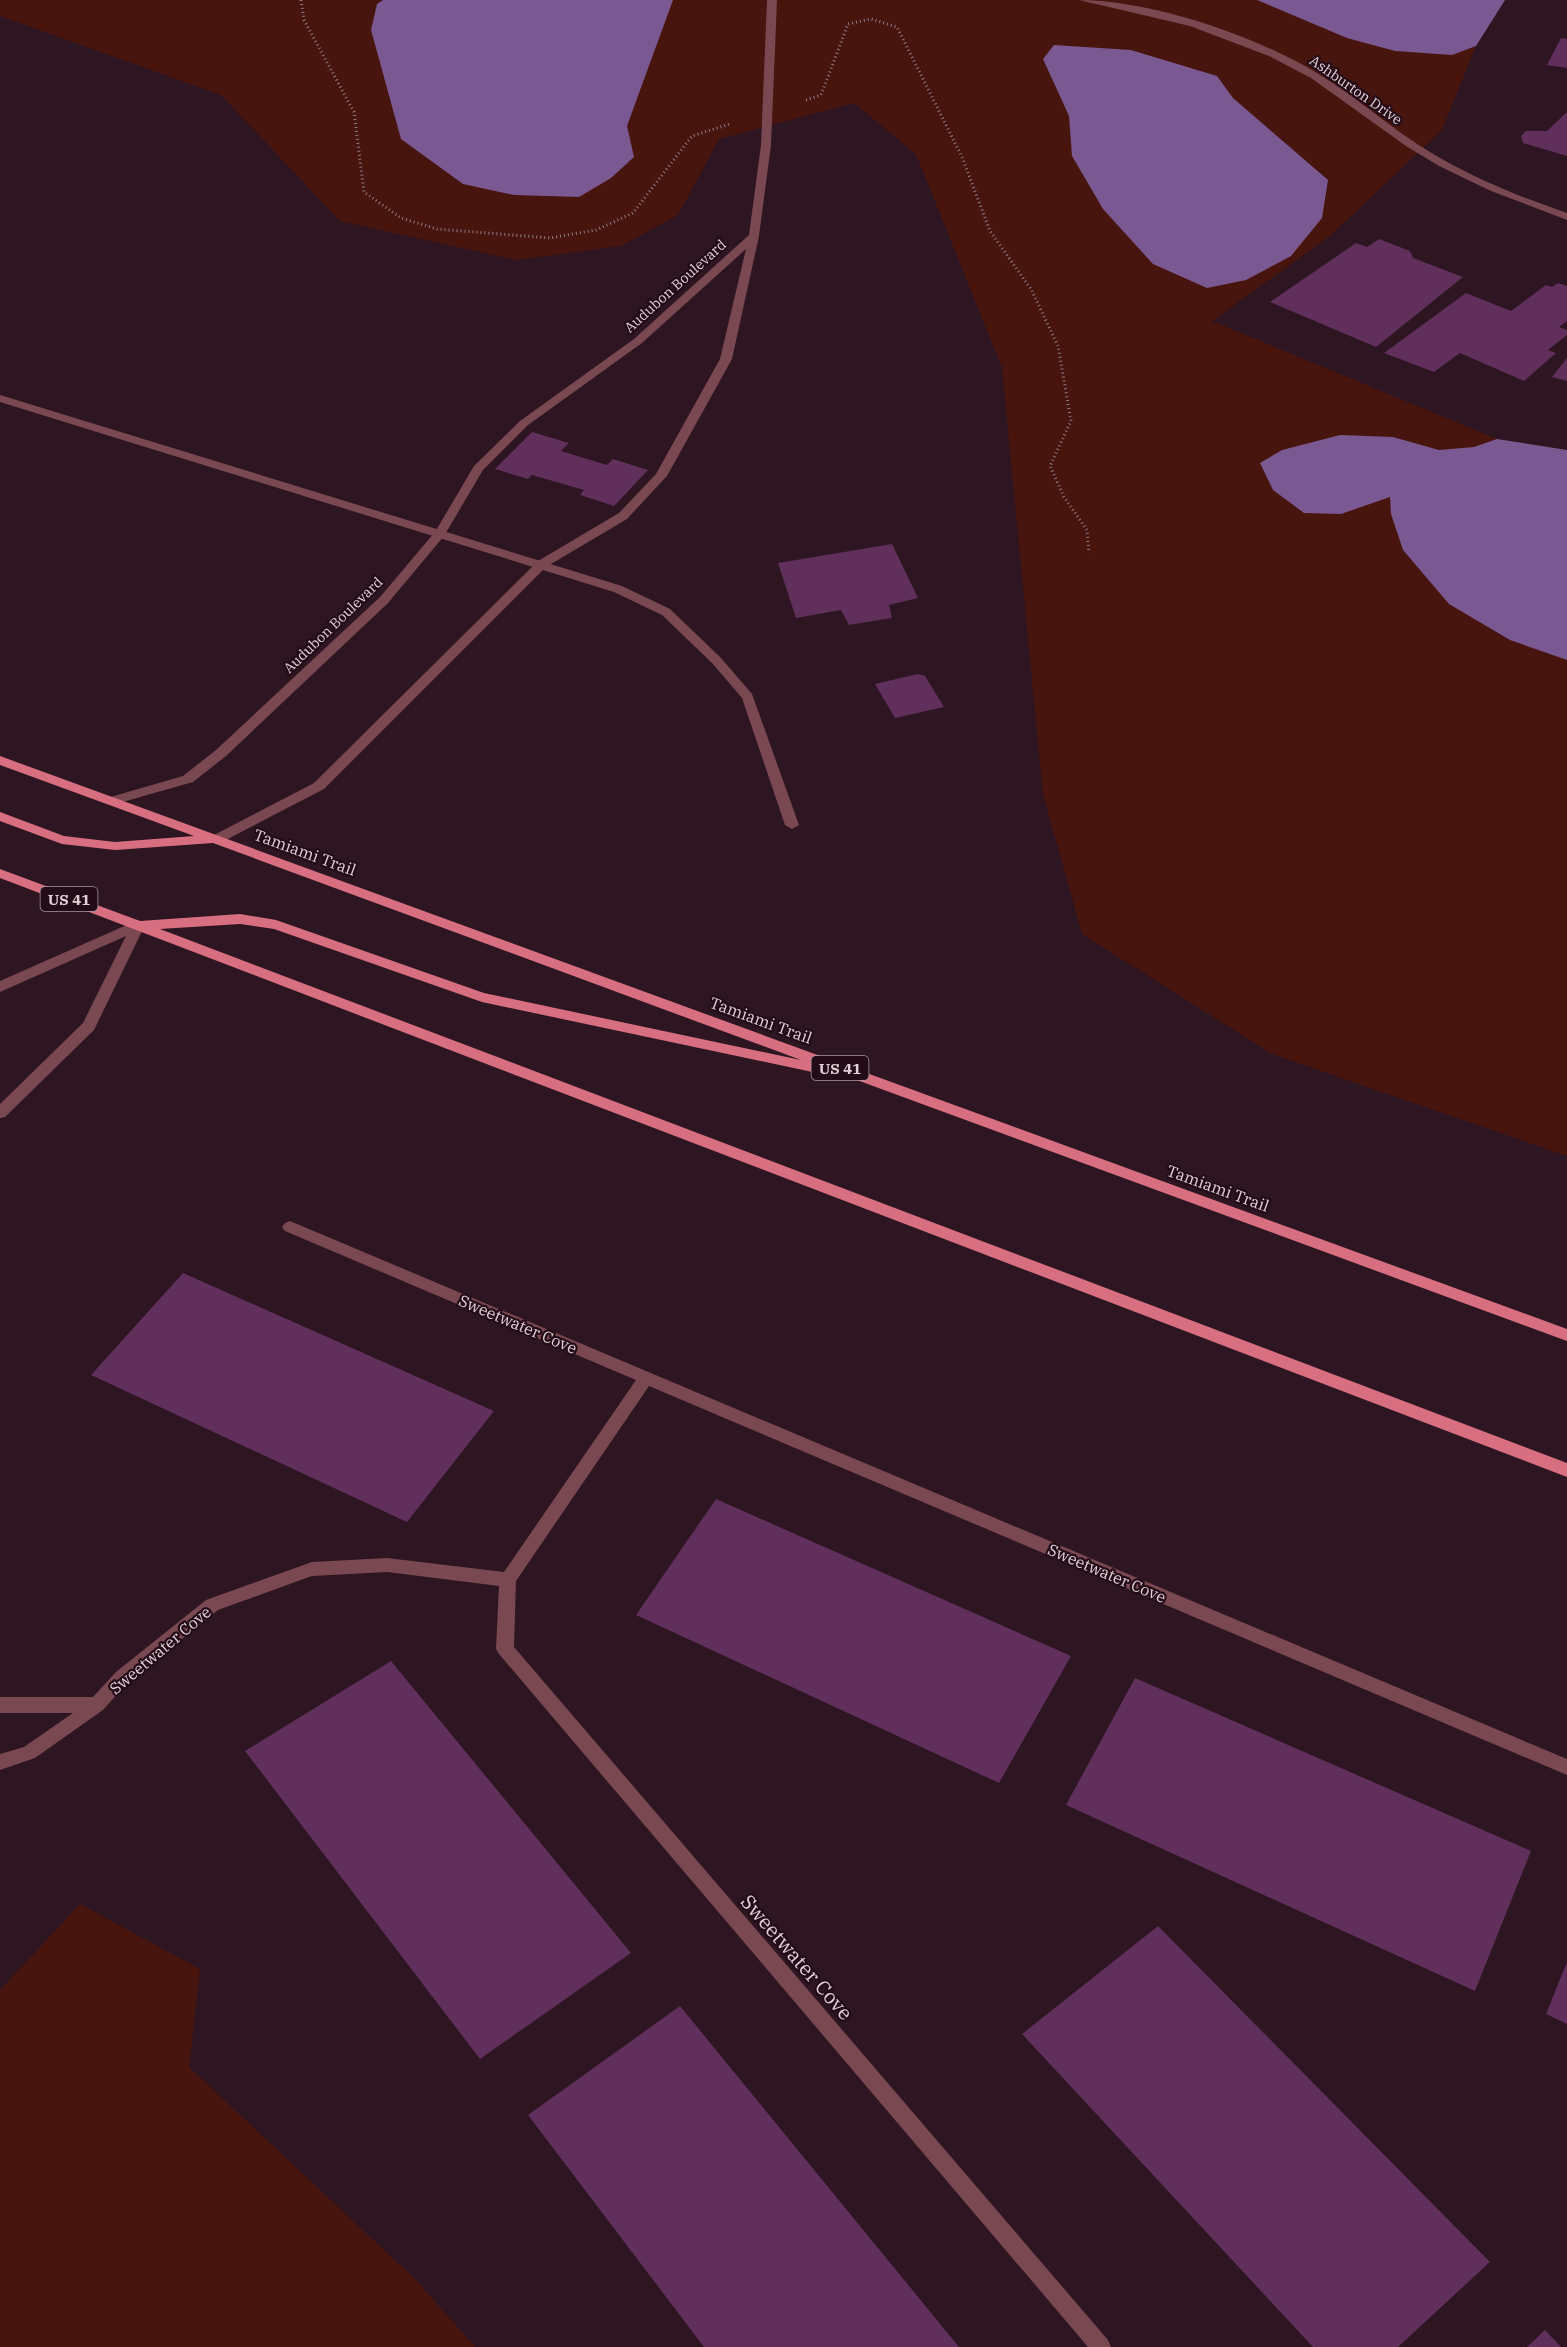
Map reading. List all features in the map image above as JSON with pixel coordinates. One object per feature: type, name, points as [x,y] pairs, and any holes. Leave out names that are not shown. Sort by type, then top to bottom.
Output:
[{"type":"main road","name":"US 41","points":[[0,760],[112,801]]},
{"type":"main road","name":"Tamiami Trail","points":[[112,801],[1567,1335]]},
{"type":"main road","points":[[0,816],[62,840],[115,846],[218,839]]},
{"type":"main road","name":"US 41","points":[[0,873],[1567,1470]]},
{"type":"main road","points":[[138,925],[240,919],[276,925],[482,997],[867,1078]]},
{"type":"street","name":"Audubon Boulevard","points":[[218,839],[319,786],[542,564],[623,516],[661,476],[726,359],[754,236],[766,145],[772,0]]},
{"type":"street","name":"Ashburton Drive","points":[[1084,0],[1182,21],[1255,46],[1297,65],[1331,86],[1425,153],[1472,179],[1567,217]]},
{"type":"street","name":"Audubon Boulevard","points":[[112,801],[188,779],[221,753],[384,600],[440,533],[478,468],[524,423],[638,341],[754,236]]},
{"type":"street","points":[[0,398],[542,564],[618,589],[666,612],[717,661],[748,697],[792,825]]},
{"type":"street","points":[[0,987],[138,925]]},
{"type":"street","points":[[0,1113],[89,1026],[138,925]]},
{"type":"street","name":"Sweetwater Cove","points":[[290,1227],[1567,1767]]},
{"type":"street","points":[[508,1580],[646,1378]]},
{"type":"street","name":"Sweetwater Cove","points":[[0,1762],[29,1753],[97,1705],[122,1677],[212,1605],[312,1569],[387,1565],[508,1580],[505,1649],[1101,2347]]},
{"type":"street","name":"Sweetwater Cove","points":[[0,1705],[97,1705]]},
{"type":"shaded area","points":[[0,0],[1505,0],[1476,46],[1442,130],[1330,236],[1212,321],[1497,439],[1567,450],[1567,1156],[1272,1054],[1082,934],[1043,794],[1002,368],[916,154],[854,103],[719,139],[678,215],[621,246],[516,260],[340,221],[221,95],[0,16]]},
{"type":"shaded area","points":[[383,0],[673,0],[627,126],[634,157],[611,178],[579,197],[514,195],[463,184],[401,139],[371,30],[377,4]]},
{"type":"shaded area","points":[[1257,0],[1505,0],[1476,46],[1452,55],[1395,51],[1347,38]]},
{"type":"shaded area","points":[[1054,45],[1131,50],[1217,76],[1233,98],[1328,180],[1322,218],[1291,256],[1246,280],[1207,288],[1153,264],[1103,209],[1072,156],[1069,116],[1043,59]]},
{"type":"shaded area","points":[[1340,435],[1393,437],[1439,450],[1474,447],[1497,439],[1567,450],[1567,660],[1510,640],[1449,604],[1403,550],[1391,514],[1390,497],[1341,514],[1304,513],[1273,490],[1260,463],[1282,450]]},
{"type":"shaded area","points":[[80,1904],[200,1969],[189,2067],[416,2280],[475,2347],[0,2347],[0,1990]]},
{"type":"building","points":[[1561,38],[1567,39],[1567,68],[1547,65]]},
{"type":"building","points":[[1567,112],[1567,156],[1523,143],[1521,136],[1526,131],[1547,131]]},
{"type":"building","points":[[1379,239],[1410,251],[1413,258],[1463,277],[1376,347],[1270,302],[1356,243],[1367,247]]},
{"type":"building","points":[[1558,283],[1567,286],[1567,321],[1559,327],[1567,330],[1567,335],[1548,350],[1556,353],[1524,381],[1460,353],[1434,372],[1384,353],[1466,293],[1511,311],[1546,285],[1552,287]]},
{"type":"building","points":[[1567,358],[1567,381],[1552,377]]},
{"type":"building","points":[[532,432],[569,443],[561,451],[607,465],[613,459],[648,470],[614,506],[580,495],[584,490],[532,475],[528,479],[495,469]]},
{"type":"building","points":[[892,544],[918,598],[889,605],[892,618],[849,625],[841,610],[796,618],[778,563]]},
{"type":"building","points":[[918,674],[925,676],[944,707],[895,718],[875,684]]},
{"type":"building","points":[[183,1273],[494,1411],[407,1522],[91,1375]]},
{"type":"building","points":[[716,1499],[1071,1656],[999,1783],[636,1615]]},
{"type":"building","points":[[391,1661],[631,1953],[480,2059],[245,1751]]},
{"type":"building","points":[[1135,1678],[1531,1851],[1475,1991],[1066,1805]]},
{"type":"building","points":[[1158,1926],[1490,2262],[1398,2347],[1313,2347],[1022,2034]]},
{"type":"building","points":[[1567,1962],[1567,2024],[1546,2014]]},
{"type":"building","points":[[680,2006],[959,2347],[704,2347],[528,2115]]},
{"type":"building","points":[[1545,2330],[1561,2347],[1527,2347]]}]
